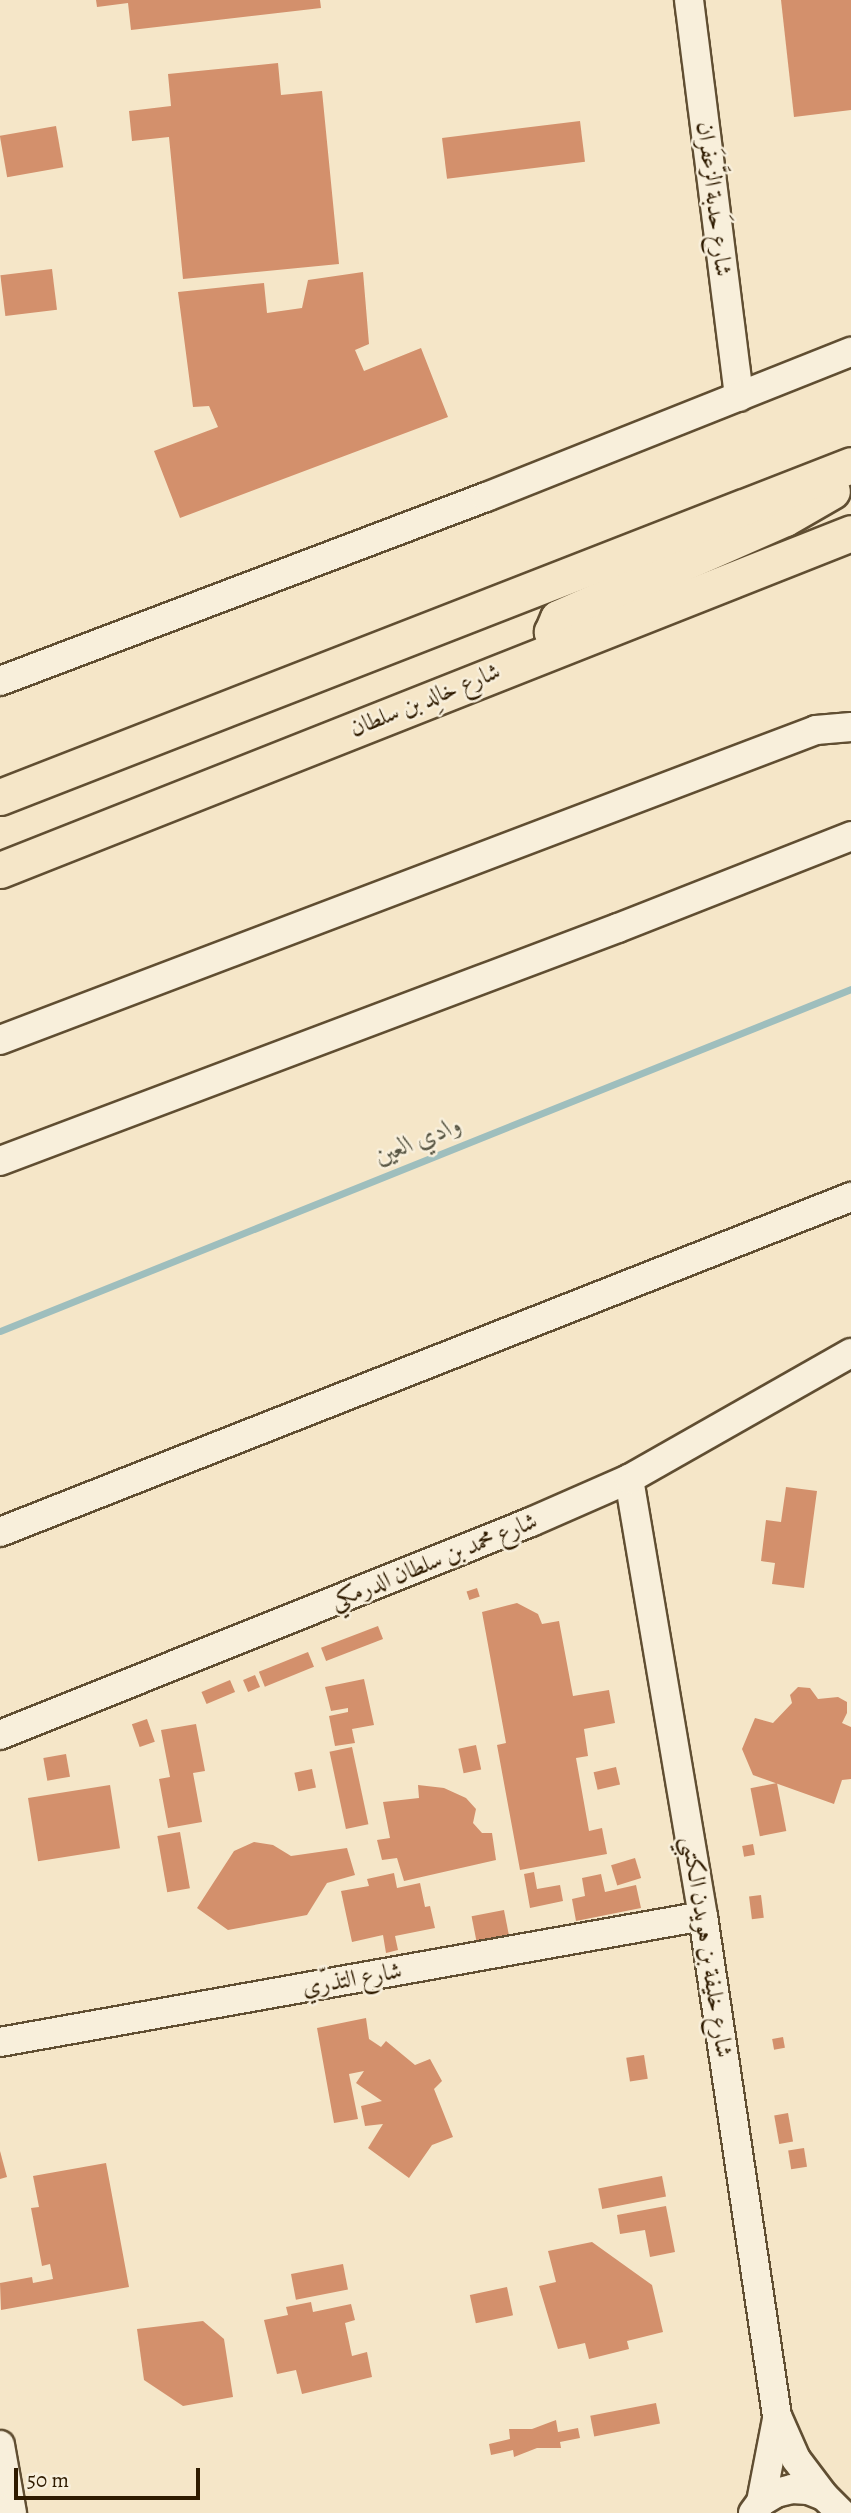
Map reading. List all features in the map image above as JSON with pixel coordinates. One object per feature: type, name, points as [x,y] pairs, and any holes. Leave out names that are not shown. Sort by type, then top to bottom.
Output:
[{"type":"main road","points":[[0,797],[851,465]]},
{"type":"main road","points":[[559,646],[552,632],[558,618],[803,509],[851,475]]},
{"type":"main road","name":"شارع خالِد بن سلطان","points":[[0,870],[559,646],[851,533]]},
{"type":"street","name":"شارع حَدبة الزَّعفَران","points":[[689,0],[739,397]]},
{"type":"street","points":[[0,681],[358,546],[851,352]]},
{"type":"street","points":[[0,1040],[816,730],[851,727]]},
{"type":"street","points":[[0,1161],[618,928],[851,836]]},
{"type":"street","points":[[0,1532],[851,1197]]},
{"type":"street","name":"شارع محمد بن سلطان الدرمكي","points":[[0,1735],[531,1522],[629,1479],[851,1353]]},
{"type":"street","name":"شارع خليفة بن هويدن الكتبي","points":[[629,1479],[703,1916],[777,2416],[772,2460],[755,2509]]},
{"type":"street","name":"شارع التذرّي","points":[[0,2042],[703,1916]]},
{"type":"street","name":"شارع خليفة بن هويدن الكتبي","points":[[777,2416],[796,2459],[836,2503]]},
{"type":"street","points":[[0,2445],[12,2513]]},
{"type":"street","points":[[755,2509],[776,2493],[792,2489],[808,2490],[836,2503]]},
{"type":"building","points":[[96,0],[320,0],[321,8],[131,30],[128,3],[97,7]]},
{"type":"building","points":[[781,0],[851,0],[851,110],[794,117]]},
{"type":"building","points":[[278,63],[281,95],[322,91],[339,264],[183,279],[169,137],[132,141],[129,111],[171,106],[168,74]]},
{"type":"building","points":[[580,121],[585,162],[447,179],[442,138]]},
{"type":"building","points":[[56,126],[63,167],[7,177],[0,136]]},
{"type":"building","points":[[52,269],[57,310],[5,316],[0,275]]},
{"type":"building","points":[[363,272],[369,344],[355,350],[364,371],[421,348],[448,417],[180,518],[154,451],[218,427],[209,406],[193,407],[178,292],[264,283],[267,313],[302,308],[308,280]]},
{"type":"building","points":[[786,1487],[817,1491],[804,1588],[772,1584],[775,1563],[761,1561],[766,1520],[781,1522]]},
{"type":"building","points":[[477,1588],[480,1597],[469,1600],[467,1591]]},
{"type":"building","points":[[517,1603],[538,1614],[542,1624],[559,1621],[573,1696],[609,1690],[615,1723],[584,1729],[588,1756],[576,1758],[589,1831],[602,1828],[607,1854],[520,1870],[497,1745],[506,1743],[482,1612]]},
{"type":"building","points":[[378,1626],[383,1639],[326,1661],[321,1648]]},
{"type":"building","points":[[308,1652],[314,1667],[265,1687],[259,1672]]},
{"type":"building","points":[[255,1675],[260,1687],[248,1692],[243,1680]]},
{"type":"building","points":[[364,1679],[374,1725],[352,1729],[355,1743],[335,1746],[329,1716],[348,1712],[348,1708],[331,1711],[325,1687]]},
{"type":"building","points":[[230,1680],[235,1692],[207,1704],[201,1692]]},
{"type":"building","points":[[798,1687],[810,1688],[818,1699],[838,1697],[847,1702],[847,1713],[842,1723],[851,1727],[851,1779],[842,1780],[834,1804],[753,1775],[742,1749],[755,1718],[773,1723],[792,1703],[790,1695]]},
{"type":"building","points":[[147,1719],[155,1742],[140,1747],[132,1724]]},
{"type":"building","points":[[196,1724],[205,1771],[193,1773],[202,1822],[168,1828],[159,1779],[170,1777],[161,1730]]},
{"type":"building","points":[[476,1745],[481,1769],[464,1773],[458,1749]]},
{"type":"building","points":[[352,1747],[368,1824],[346,1829],[330,1752]]},
{"type":"building","points":[[66,1754],[70,1777],[47,1781],[43,1758]]},
{"type":"building","points":[[616,1767],[620,1785],[598,1790],[594,1772]]},
{"type":"building","points":[[312,1769],[316,1788],[298,1791],[294,1773]]},
{"type":"building","points":[[777,1783],[786,1831],[760,1836],[750,1788]]},
{"type":"building","points":[[110,1785],[120,1848],[38,1861],[28,1798]]},
{"type":"building","points":[[418,1785],[444,1788],[466,1798],[476,1809],[473,1823],[482,1833],[492,1833],[496,1860],[404,1881],[397,1858],[382,1860],[377,1840],[390,1838],[383,1802],[419,1798]]},
{"type":"building","points":[[180,1832],[190,1888],[167,1892],[157,1836]]},
{"type":"building","points":[[254,1842],[273,1845],[291,1856],[347,1848],[355,1875],[327,1883],[307,1915],[228,1930],[197,1908],[234,1851]]},
{"type":"building","points":[[753,1844],[755,1855],[744,1857],[742,1846]]},
{"type":"building","points":[[635,1858],[641,1878],[617,1885],[611,1865]]},
{"type":"building","points":[[534,1872],[537,1889],[560,1885],[563,1901],[530,1908],[524,1874]]},
{"type":"building","points":[[394,1873],[397,1888],[420,1883],[425,1907],[430,1906],[435,1928],[395,1936],[398,1950],[386,1953],[383,1935],[352,1942],[341,1891],[369,1886],[367,1879]]},
{"type":"building","points":[[601,1874],[605,1892],[636,1885],[641,1908],[576,1921],[572,1899],[585,1896],[582,1878]]},
{"type":"building","points":[[761,1895],[764,1918],[752,1919],[749,1896]]},
{"type":"building","points":[[504,1910],[509,1935],[476,1941],[472,1916]]},
{"type":"building","points":[[366,2018],[369,2039],[381,2047],[386,2041],[415,2065],[430,2059],[442,2081],[434,2089],[453,2137],[432,2145],[409,2178],[368,2148],[383,2124],[365,2126],[361,2106],[382,2101],[356,2083],[364,2071],[349,2074],[358,2119],[334,2123],[317,2028]]},
{"type":"building","points":[[783,2037],[785,2048],[774,2050],[772,2039]]},
{"type":"building","points":[[644,2055],[648,2079],[630,2082],[626,2058]]},
{"type":"building","points":[[788,2113],[793,2142],[779,2144],[774,2115]]},
{"type":"building","points":[[804,2148],[807,2167],[791,2169],[788,2151]]},
{"type":"building","points":[[0,2151],[7,2177],[0,2179]]},
{"type":"building","points":[[106,2163],[129,2287],[1,2310],[0,2283],[32,2277],[33,2283],[53,2279],[50,2264],[42,2266],[31,2208],[39,2207],[33,2176]]},
{"type":"building","points":[[662,2176],[666,2197],[602,2209],[598,2188]]},
{"type":"building","points":[[666,2206],[675,2252],[650,2257],[645,2230],[620,2234],[617,2215]]},
{"type":"building","points":[[592,2242],[652,2285],[663,2332],[627,2341],[629,2349],[589,2359],[585,2343],[558,2349],[539,2286],[556,2282],[548,2251]]},
{"type":"building","points":[[343,2264],[348,2290],[296,2300],[291,2274]]},
{"type":"building","points":[[507,2287],[513,2315],[476,2323],[470,2295]]},
{"type":"building","points":[[311,2302],[313,2312],[351,2304],[355,2320],[345,2323],[352,2356],[367,2352],[372,2377],[302,2394],[296,2370],[277,2374],[264,2320],[288,2315],[286,2307]]},
{"type":"building","points":[[203,2321],[224,2339],[233,2397],[183,2406],[144,2380],[137,2329]]},
{"type":"building","points":[[656,2403],[660,2424],[594,2436],[590,2416]]},
{"type":"building","points":[[556,2420],[558,2432],[578,2428],[580,2438],[560,2442],[561,2448],[537,2448],[514,2457],[513,2450],[491,2455],[489,2444],[510,2439],[509,2429],[532,2429]]},
{"type":"waterway","name":"وادي العين","points":[[0,1331],[851,989]]}]
